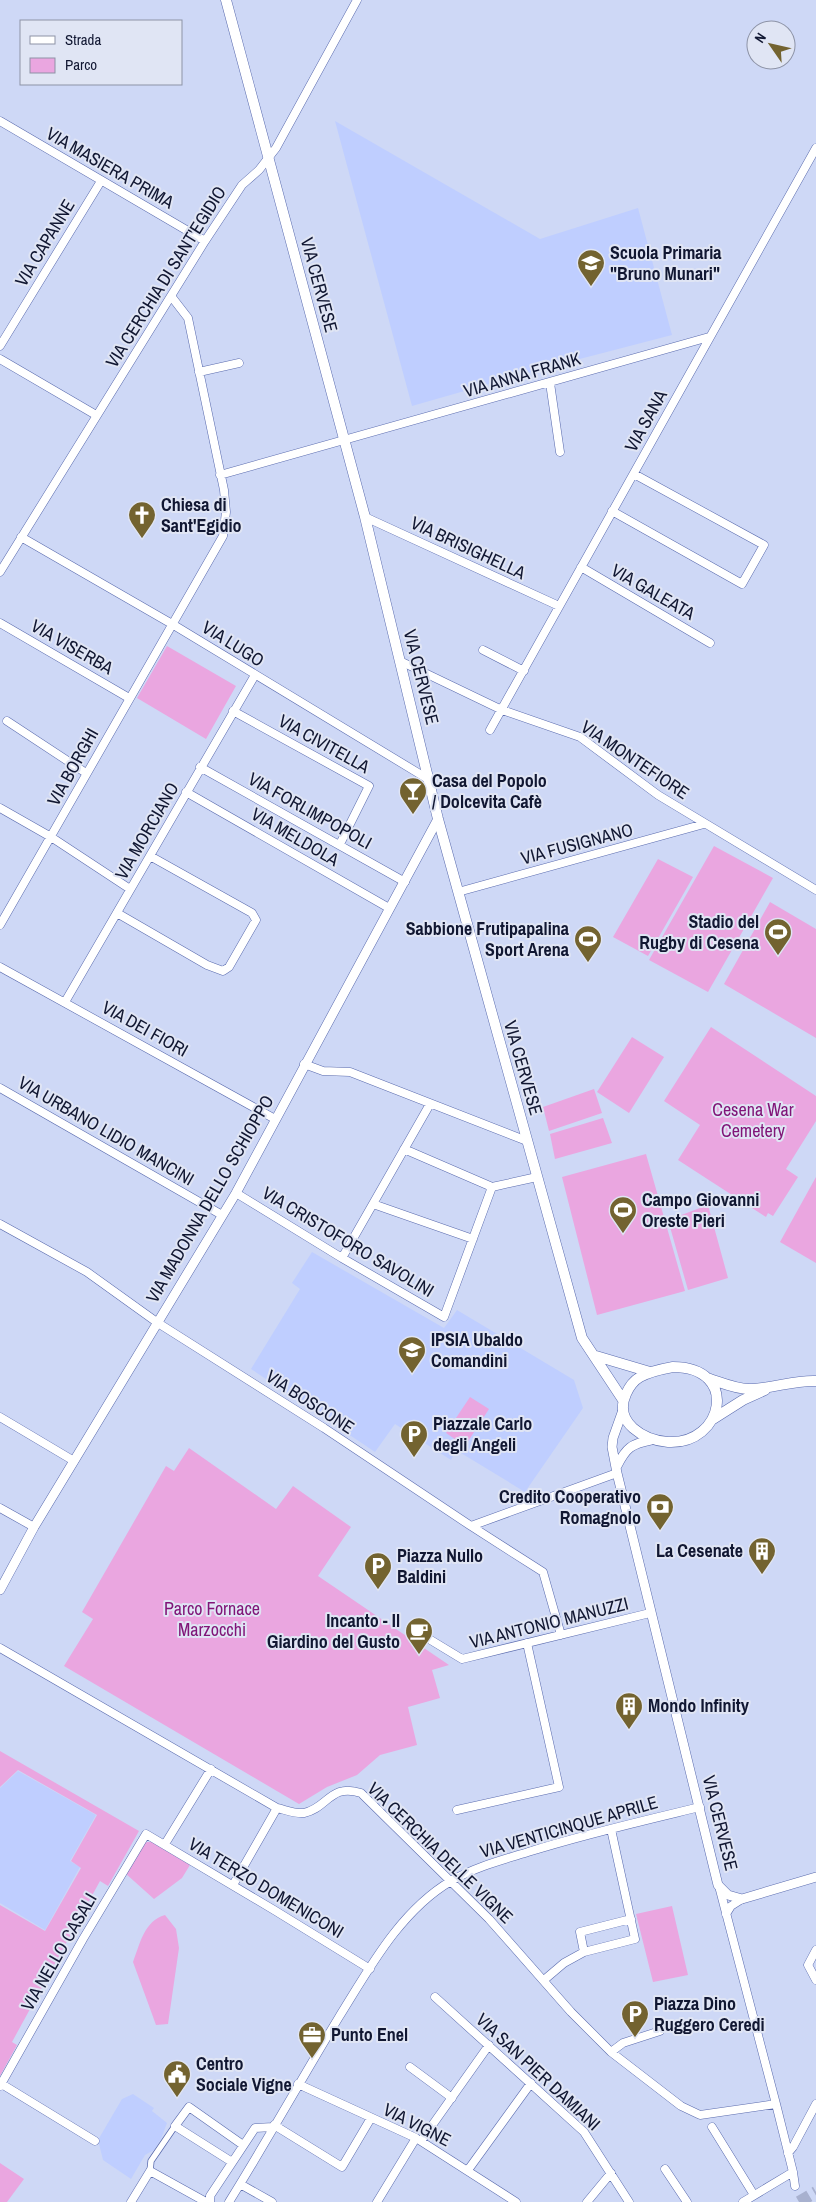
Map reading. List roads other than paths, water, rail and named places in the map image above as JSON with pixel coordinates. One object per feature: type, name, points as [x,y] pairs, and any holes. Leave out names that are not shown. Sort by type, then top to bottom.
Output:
[{"type":"main road","name":"VIA CERVESE","points":[[226,0],[343,441],[365,517],[438,819],[582,1338],[596,1356],[623,1405]]},
{"type":"main road","points":[[596,1356],[650,1372]]},
{"type":"main road","points":[[707,1377],[715,1388],[718,1402],[713,1419],[707,1427],[691,1438],[671,1442],[651,1440],[631,1427],[623,1405],[629,1386],[639,1377],[650,1372],[681,1367],[728,1385],[747,1389],[770,1387],[804,1380],[816,1381]]},
{"type":"main road","points":[[713,1419],[770,1387]]},
{"type":"street","name":"VIA CERCHIA DI SANT'EGIDIO","points":[[0,572],[205,241],[242,185],[269,159],[357,0]]},
{"type":"street","name":"VIA MASIERA PRIMA","points":[[0,121],[205,241]]},
{"type":"street","name":"VIA SANA","points":[[490,730],[816,148]]},
{"type":"street","name":"VIA CAPANNE","points":[[0,346],[101,180]]},
{"type":"street","name":"VIA BORGHI","points":[[0,925],[223,536],[226,512],[188,318],[171,296]]},
{"type":"street","name":"VIA ANNA FRANK","points":[[220,475],[709,337]]},
{"type":"street","points":[[0,359],[96,415]]},
{"type":"street","points":[[199,372],[239,363]]},
{"type":"street","points":[[550,383],[560,452]]},
{"type":"street","points":[[612,511],[742,584],[764,545],[634,474]]},
{"type":"street","name":"VIA BRISIGHELLA","points":[[365,517],[558,606]]},
{"type":"street","name":"VIA LUGO","points":[[21,537],[172,624],[428,779]]},
{"type":"street","name":"VIA GALEATA","points":[[581,567],[710,643]]},
{"type":"street","name":"VIA VISERBA","points":[[0,623],[129,698]]},
{"type":"street","points":[[482,650],[524,671]]},
{"type":"street","name":"VIA MONTEFIORE","points":[[400,661],[502,710],[580,737],[658,795],[816,890]]},
{"type":"street","name":"VIA MORCIANO","points":[[65,1002],[255,675]]},
{"type":"street","name":"VIA CIVITELLA","points":[[233,711],[369,786],[340,844]]},
{"type":"street","points":[[7,721],[86,773]]},
{"type":"street","name":"VIA FORLIMPOPOLI","points":[[200,767],[405,882]]},
{"type":"street","name":"VIA MELDOLA","points":[[186,792],[389,908]]},
{"type":"street","points":[[0,808],[51,837],[130,889]]},
{"type":"street","name":"VIA MADONNA DELLO SCHIOPPO","points":[[0,1590],[34,1527],[236,1192],[438,819]]},
{"type":"street","name":"VIA FUSIGNANO","points":[[458,892],[704,824]]},
{"type":"street","points":[[117,913],[207,965],[223,971],[229,967],[252,928],[256,920],[252,914],[150,856]]},
{"type":"street","name":"VIA DEI FIORI","points":[[0,966],[275,1119]]},
{"type":"street","points":[[304,1064],[323,1071],[350,1072],[527,1141]]},
{"type":"street","name":"VIA URBANO LIDIO MANCINI","points":[[0,1088],[222,1215]]},
{"type":"street","points":[[342,1258],[430,1104]]},
{"type":"street","points":[[404,1150],[492,1187],[537,1177]]},
{"type":"street","points":[[373,1204],[473,1239],[492,1187]]},
{"type":"street","name":"VIA CRISTOFORO SAVOLINI","points":[[236,1192],[342,1258],[444,1317],[473,1239]]},
{"type":"street","name":"VIA BOSCONE","points":[[0,1224],[87,1272],[158,1323],[324,1428],[543,1572],[561,1635]]},
{"type":"street","name":"VIA CERVESE","points":[[623,1405],[612,1447],[617,1470],[624,1493],[650,1613],[718,1885],[776,2104],[795,2186]]},
{"type":"street","points":[[0,1417],[74,1461]]},
{"type":"street","points":[[471,1526],[617,1470],[623,1453],[634,1444],[651,1440]]},
{"type":"street","points":[[0,1508],[34,1527]]},
{"type":"street","name":"VIA ANTONIO MANUZZI","points":[[430,1639],[462,1659],[650,1613]]},
{"type":"street","points":[[457,1810],[559,1787],[527,1643]]},
{"type":"street","name":"VIA CERCHIA DELLE VIGNE","points":[[0,1648],[277,1808],[294,1813],[306,1812],[340,1791],[350,1789],[361,1793],[489,1919],[571,2012],[611,2052],[681,2106],[700,2115],[776,2104]]},
{"type":"street","points":[[165,1844],[211,1769]]},
{"type":"street","name":"VIA VENTICINQUE APRILE","points":[[229,2202],[298,2084],[370,1969],[404,1921],[424,1901],[450,1882],[482,1866],[611,1828],[700,1807]]},
{"type":"street","points":[[233,1885],[277,1808]]},
{"type":"street","points":[[544,1980],[564,1962],[584,1952],[635,1939],[611,1828]]},
{"type":"street","name":"VIA TERZO DOMENICONI","points":[[146,1834],[370,1969]]},
{"type":"street","name":"VIA NELLO CASALI","points":[[1,2084],[83,1939],[146,1834]]},
{"type":"street","points":[[726,1914],[731,1906],[742,1899],[816,1877]]},
{"type":"street","points":[[718,1885],[728,1895],[742,1899]]},
{"type":"street","points":[[584,1952],[580,1932],[631,1919]]},
{"type":"street","points":[[816,1950],[808,1965],[816,1980]]},
{"type":"street","name":"VIA SAN PIER DAMIANI","points":[[434,1997],[489,2044],[584,2132],[628,2202]]},
{"type":"street","points":[[611,2052],[623,2043],[660,2032]]},
{"type":"street","points":[[377,2202],[419,2140],[452,2098],[489,2044]]},
{"type":"street","points":[[410,2067],[452,2098]]},
{"type":"street","points":[[468,2170],[531,2083]]},
{"type":"street","points":[[1,2084],[95,2141]]},
{"type":"street","name":"VIA VIGNE","points":[[298,2084],[419,2140],[516,2202]]},
{"type":"street","points":[[788,2153],[816,2104]]},
{"type":"street","points":[[131,2202],[150,2171],[151,2161],[189,2107],[243,2145]]},
{"type":"street","points":[[210,2202],[210,2196],[255,2128],[273,2126],[342,2167],[371,2118]]},
{"type":"street","points":[[175,2126],[232,2162]]},
{"type":"street","points":[[712,2127],[754,2195]]},
{"type":"street","points":[[665,2169],[687,2202]]},
{"type":"street","points":[[150,2171],[206,2202]]},
{"type":"street","points":[[742,2202],[793,2172]]},
{"type":"street","points":[[587,2202],[611,2173]]},
{"type":"street","points":[[240,2184],[272,2202]]},
{"type":"tunnel","points":[[799,2202],[816,2192]]},
{"type":"place","name":"Scuola Primaria \"Bruno Munari\"","points":[[591,287]]},
{"type":"place","name":"Chiesa di Sant'Egidio","points":[[142,539]]},
{"type":"place","name":"Casa del Popolo / Dolcevita Cafè","points":[[413,815]]},
{"type":"place","name":"Stadio del Rugby di Cesena","points":[[778,956]]},
{"type":"place","name":"Sabbione Frutipapalina Sport Arena","points":[[588,963]]},
{"type":"place","name":"Campo Giovanni Oreste Pieri","points":[[623,1234]]},
{"type":"place","name":"IPSIA Ubaldo Comandini","points":[[412,1374]]},
{"type":"place","name":"Piazzale Carlo degli Angeli","points":[[414,1458]]},
{"type":"place","name":"Credito Cooperativo Romagnolo","points":[[660,1531]]},
{"type":"place","name":"La Cesenate","points":[[762,1575]]},
{"type":"place","name":"Piazza Nullo Baldini","points":[[378,1590]]},
{"type":"place","name":"Incanto - Il Giardino del Gusto","points":[[419,1655]]},
{"type":"place","name":"Mondo Infinity","points":[[629,1730]]},
{"type":"place","name":"Piazza Dino Ruggero Ceredi","points":[[635,2038]]},
{"type":"place","name":"Punto Enel","points":[[312,2059]]},
{"type":"place","name":"Centro Sociale Vigne","points":[[177,2098]]},
{"type":"park label","name":"Cesena War Cemetery","points":[[753,1120]]},
{"type":"park label","name":"Parco Fornace Marzocchi","points":[[212,1619]]}]
